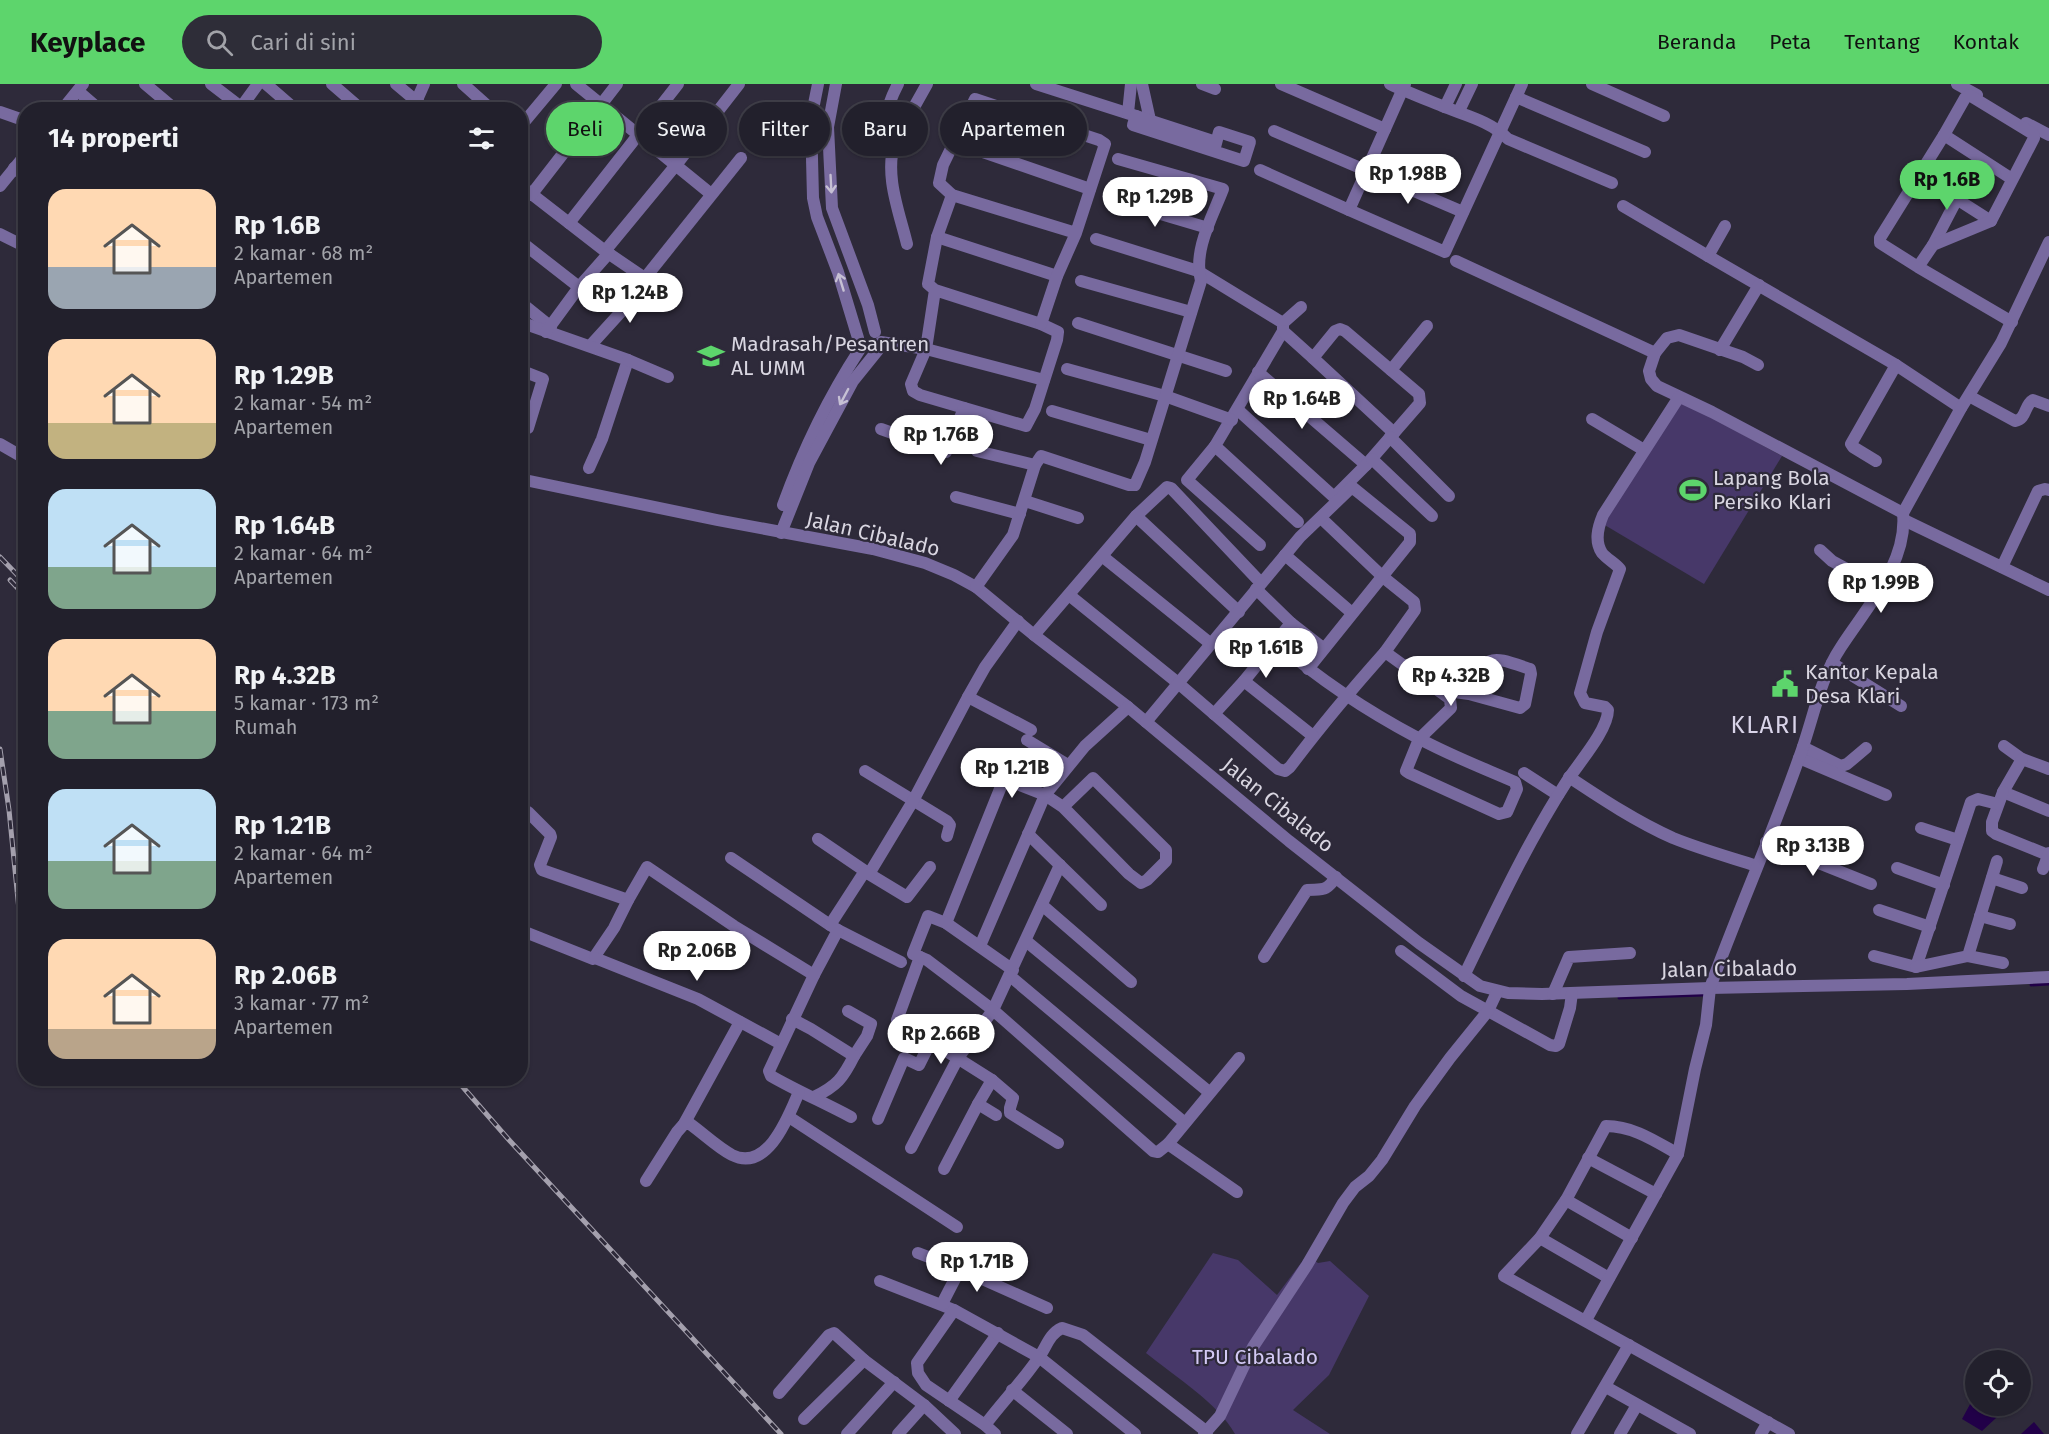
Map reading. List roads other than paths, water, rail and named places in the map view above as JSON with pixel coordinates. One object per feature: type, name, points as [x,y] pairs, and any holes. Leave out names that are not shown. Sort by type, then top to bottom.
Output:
[{"type":"street","points":[[145,84],[166,102]]},
{"type":"street","points":[[211,84],[233,102]]},
{"type":"street","points":[[244,102],[258,84]]},
{"type":"street","points":[[266,84],[287,102]]},
{"type":"street","points":[[332,84],[353,102]]},
{"type":"street","points":[[396,84],[410,102]]},
{"type":"street","points":[[415,102],[424,84]]},
{"type":"street","points":[[464,84],[481,102]]},
{"type":"street","points":[[528,117],[556,84]]},
{"type":"street","points":[[576,84],[598,102]]},
{"type":"street","points":[[604,102],[617,84]]},
{"type":"street","points":[[663,102],[678,84]]},
{"type":"street","points":[[549,329],[579,287],[739,84]]},
{"type":"street","points":[[818,84],[811,119],[813,198],[817,217],[838,272],[859,344],[871,354],[878,342],[868,305],[832,208],[828,127],[836,84]]},
{"type":"street","points":[[890,102],[897,84]]},
{"type":"street","points":[[917,102],[927,84]]},
{"type":"street","points":[[1036,84],[1132,115],[1149,125],[1215,147]]},
{"type":"street","points":[[1131,84],[1132,115]]},
{"type":"street","points":[[1142,84],[1149,125]]},
{"type":"street","points":[[1202,84],[1215,89]]},
{"type":"street","points":[[1281,84],[1385,129]]},
{"type":"street","points":[[1390,84],[1404,87],[1445,107],[1459,111],[1500,131],[1508,139],[1612,183]]},
{"type":"street","points":[[1445,107],[1456,84]]},
{"type":"street","points":[[1459,111],[1472,84]]},
{"type":"street","points":[[1260,170],[1445,252],[1522,84]]},
{"type":"street","points":[[1592,84],[1664,116]]},
{"type":"street","points":[[1933,245],[1991,221],[2034,138],[2033,134],[1957,84]]},
{"type":"street","points":[[1349,210],[1404,87]]},
{"type":"street","points":[[69,102],[80,88],[93,102]]},
{"type":"street","points":[[1970,93],[1966,96],[1880,240],[1882,246],[2012,322]]},
{"type":"street","points":[[1970,93],[2049,135]]},
{"type":"street","points":[[1516,97],[1645,152]]},
{"type":"street","points":[[972,102],[980,99],[989,102]]},
{"type":"street","points":[[0,112],[18,118]]},
{"type":"street","points":[[624,122],[636,131]]},
{"type":"street","points":[[1274,130],[1463,212]]},
{"type":"street","points":[[1944,135],[2012,179]]},
{"type":"street","points":[[569,224],[636,136]]},
{"type":"street","points":[[1041,324],[1057,276],[1076,233],[1104,150],[1103,142],[1087,136]]},
{"type":"street","points":[[531,195],[562,156]]},
{"type":"street","points":[[665,156],[711,194]]},
{"type":"street","points":[[892,156],[895,203],[907,244]]},
{"type":"street","points":[[947,156],[939,183],[952,195],[1076,233]]},
{"type":"street","points":[[995,156],[1090,189]]},
{"type":"street","points":[[645,278],[741,158]]},
{"type":"street","points":[[976,587],[1013,535],[1035,465],[1041,456],[1129,485],[1135,485],[1142,471],[1201,281],[1198,271],[1199,258],[1223,189],[1118,159]]},
{"type":"street","points":[[0,186],[18,163]]},
{"type":"street","points":[[14,168],[18,171]]},
{"type":"street","points":[[1919,176],[1991,221]]},
{"type":"street","points":[[528,192],[649,281],[590,346]]},
{"type":"street","points":[[935,290],[926,349],[911,384],[913,391],[1026,426],[1035,410],[1058,335],[1056,330],[1041,324],[935,290],[928,284],[937,237],[952,195]]},
{"type":"street","points":[[1110,199],[1208,228]]},
{"type":"street","points":[[1918,267],[1933,245],[1957,199]]},
{"type":"street","points":[[1623,206],[1896,365],[1962,408]]},
{"type":"street","points":[[1708,256],[1725,226]]},
{"type":"street","points":[[0,234],[18,243]]},
{"type":"street","points":[[937,237],[1057,276]]},
{"type":"street","points":[[1096,239],[1198,271],[1283,327],[1392,435],[1449,496]]},
{"type":"street","points":[[1586,1320],[1678,1154],[1706,1025],[1710,988],[1801,752],[1820,691],[1832,663],[1894,564],[1900,544],[1903,517],[2045,262],[2049,242]]},
{"type":"street","points":[[528,247],[579,287]]},
{"type":"street","points":[[1456,261],[1655,354]]},
{"type":"street","points":[[1081,281],[1191,312]]},
{"type":"street","points":[[1720,350],[1759,285]]},
{"type":"street","points":[[1260,545],[1187,480],[1215,446],[1235,415],[1283,327],[1301,306]]},
{"type":"street","points":[[528,309],[549,329]]},
{"type":"street","points":[[1078,323],[1226,371]]},
{"type":"street","points":[[528,324],[549,329],[668,377]]},
{"type":"street","points":[[1390,370],[1427,326]]},
{"type":"street","points":[[1067,369],[1235,415],[1334,497],[1369,462],[1420,403],[1421,398],[1340,329],[1335,331],[1313,358]]},
{"type":"street","points":[[777,532],[800,459],[864,332],[878,342],[926,349],[1044,380]]},
{"type":"street","points":[[1758,365],[1743,357],[1678,334],[1667,338],[1655,354],[1649,371],[1653,383],[1903,517],[2049,590]]},
{"type":"street","points":[[777,532],[836,412],[878,342]]},
{"type":"street","points":[[589,468],[602,439],[628,360]]},
{"type":"street","points":[[1876,461],[1851,444],[1896,365]]},
{"type":"street","points":[[1258,372],[1432,516]]},
{"type":"street","points":[[528,373],[543,379],[528,428]]},
{"type":"street","points":[[1969,396],[2015,421],[2023,417],[2029,402],[2033,400],[2049,406]]},
{"type":"street","points":[[1464,976],[1531,841],[1569,777],[1599,735],[1608,714],[1605,707],[1585,703],[1580,693],[1597,632],[1620,569],[1601,552],[1597,542],[1598,528],[1602,515],[1679,397]]},
{"type":"street","points":[[881,429],[946,452],[964,408]]},
{"type":"street","points":[[1052,411],[1151,440]]},
{"type":"street","points":[[1592,419],[1644,450]]},
{"type":"street","points":[[0,444],[18,454]]},
{"type":"street","points":[[1215,446],[1298,522]]},
{"type":"street","points":[[977,452],[1035,465]]},
{"type":"street","name":"Jalan Cibalado","points":[[528,482],[901,556],[941,569],[976,587],[1014,627],[1034,634],[1128,707],[1289,841],[1333,882],[1480,986],[1493,1001],[1520,994],[1553,994],[1571,1000],[1710,988],[1907,984],[2049,977]]},
{"type":"street","points":[[1146,722],[1300,537],[1352,487],[1410,534],[1410,542],[1308,669]]},
{"type":"street","points":[[1034,634],[1136,516],[1163,489],[1171,488],[1291,622],[1323,648]]},
{"type":"street","points":[[2002,567],[2038,491],[2049,490]]},
{"type":"street","points":[[956,497],[1020,514]]},
{"type":"street","points":[[1025,501],[1078,518]]},
{"type":"street","points":[[1136,516],[1239,612]]},
{"type":"street","points":[[1070,595],[1278,769],[1285,771],[1385,651],[1416,607],[1414,602],[1383,577],[1321,518]]},
{"type":"street","points":[[1820,550],[1834,563],[1880,587]]},
{"type":"street","points":[[1285,555],[1352,613]]},
{"type":"street","points":[[1102,556],[1211,644]]},
{"type":"street","points":[[1214,714],[1244,681],[1291,622]]},
{"type":"street","points":[[851,1117],[814,1097],[798,1092],[770,1074],[781,1044],[834,927],[913,801],[968,697],[1014,627]]},
{"type":"street","points":[[1276,642],[1347,697],[1419,739],[1515,782],[1517,789],[1508,812],[1499,814],[1406,771],[1419,739],[1451,708],[1450,699],[1385,651]]},
{"type":"street","points":[[1437,690],[1469,694],[1513,707],[1523,707],[1529,688],[1530,669],[1499,659],[1492,660],[1484,666],[1469,694]]},
{"type":"street","points":[[1832,663],[1901,706]]},
{"type":"street","points":[[1244,681],[1313,736]]},
{"type":"street","points":[[968,697],[1029,735],[1068,765]]},
{"type":"street","points":[[980,946],[1045,795],[1085,746],[1128,707]]},
{"type":"street","points":[[2004,746],[2022,759],[2049,769]]},
{"type":"street","points":[[1801,752],[1841,766],[1847,764],[1866,748]]},
{"type":"street","points":[[1801,752],[1886,795]]},
{"type":"street","points":[[2022,759],[2000,798],[1991,825],[1993,832],[2049,854],[2043,869]]},
{"type":"street","points":[[865,771],[947,821],[950,825],[947,836]]},
{"type":"street","points":[[1524,773],[1558,795]]},
{"type":"street","points":[[1569,777],[1658,831],[1697,847],[1757,866]]},
{"type":"street","points":[[945,923],[1004,779],[1045,795],[1063,807],[1129,874],[1141,883],[1166,861],[1166,850],[1093,778],[1063,807]]},
{"type":"street","points":[[1916,967],[1971,802],[1978,799],[2000,798],[2049,811]]},
{"type":"street","points":[[528,812],[551,837],[540,865],[542,870],[628,900]]},
{"type":"street","points":[[1921,828],[1958,840]]},
{"type":"street","points":[[1028,834],[1101,904]]},
{"type":"street","points":[[818,839],[907,897],[930,867]]},
{"type":"street","points":[[1766,842],[1871,884]]},
{"type":"street","points":[[731,858],[834,927],[901,962]]},
{"type":"street","points":[[1968,956],[1997,861]]},
{"type":"street","points":[[911,1148],[958,1058],[993,1010],[1060,865]]},
{"type":"street","points":[[595,958],[614,928],[646,867],[734,926],[814,975]]},
{"type":"street","points":[[1897,868],[1944,885]]},
{"type":"street","points":[[1992,879],[2022,888]]},
{"type":"street","points":[[1264,957],[1307,890],[1319,891],[1333,882]]},
{"type":"street","points":[[1042,905],[1131,982]]},
{"type":"street","points":[[1879,910],[1930,927]]},
{"type":"street","points":[[1185,1123],[980,946],[945,923],[928,916],[914,954],[927,960],[993,1010],[1153,1150],[1158,1152],[1168,1144],[1239,1058]]},
{"type":"street","points":[[1980,916],[2010,924]]},
{"type":"street","points":[[528,933],[591,960],[595,958],[698,999],[781,1044]]},
{"type":"street","points":[[1026,940],[1209,1092]]},
{"type":"street","points":[[1401,951],[1461,996],[1493,1001],[1544,1042],[1556,1046],[1559,1044],[1571,1000]]},
{"type":"street","points":[[1553,994],[1569,957],[1630,953]]},
{"type":"street","points":[[1874,956],[1916,967],[1968,956],[2002,963]]},
{"type":"street","points":[[920,957],[897,1020],[992,1080],[1013,1098],[1010,1113],[1058,1143]]},
{"type":"street","points":[[985,1425],[1039,1357],[1049,1339],[1062,1328],[1083,1335],[1205,1433],[1220,1416],[1253,1347],[1307,1265],[1343,1203],[1354,1187],[1369,1176],[1382,1160],[1430,1084],[1493,1001]]},
{"type":"street","points":[[814,1097],[832,1089],[846,1073],[867,1036],[871,1024],[848,1011]]},
{"type":"street","points":[[792,1019],[854,1056]]},
{"type":"street","points":[[646,1181],[684,1124],[740,1022]]},
{"type":"street","points":[[878,1119],[904,1058],[919,1065],[931,1041]]},
{"type":"street","points":[[944,1169],[992,1080]]},
{"type":"street","points":[[684,1124],[690,1124],[733,1155],[745,1158],[758,1156],[775,1141],[789,1117],[798,1092]]},
{"type":"street","points":[[978,1104],[996,1115]]},
{"type":"street","points":[[789,1117],[957,1227]]},
{"type":"street","points":[[1678,1154],[1641,1133],[1620,1126],[1606,1126],[1566,1200],[1540,1238],[1504,1276],[1789,1434]]},
{"type":"street","points":[[1168,1144],[1237,1192]]},
{"type":"street","points":[[1588,1158],[1656,1194]]},
{"type":"street","points":[[1566,1200],[1632,1238]]},
{"type":"street","points":[[1540,1238],[1609,1278]]},
{"type":"street","points":[[918,1253],[1047,1308]]},
{"type":"street","points":[[942,1304],[960,1269]]},
{"type":"street","points":[[880,1281],[942,1304],[1039,1357],[1135,1434]]},
{"type":"street","points":[[954,1310],[917,1363],[918,1373],[926,1385],[995,1434]]},
{"type":"street","points":[[949,1401],[998,1333]]},
{"type":"street","points":[[779,1393],[829,1335],[838,1334],[864,1360],[924,1405],[955,1434]]},
{"type":"street","points":[[1576,1434],[1629,1345]]},
{"type":"street","points":[[804,1419],[864,1360]]},
{"type":"street","points":[[847,1434],[894,1382]]},
{"type":"street","points":[[1606,1387],[1637,1405],[1670,1430],[1690,1434]]},
{"type":"street","points":[[1012,1390],[1066,1434]]},
{"type":"street","points":[[898,1434],[924,1405]]},
{"type":"street","points":[[1620,1434],[1637,1405]]},
{"type":"street","points":[[1761,1434],[1768,1422]]},
{"type":"waterway","points":[[2031,985],[2049,984]]},
{"type":"waterway","points":[[1619,998],[1703,995]]},
{"type":"railway","points":[[0,557],[18,576]]},
{"type":"railway","points":[[10,580],[18,588]]},
{"type":"railway","points":[[0,749],[18,900]]},
{"type":"railway","points":[[462,1086],[781,1434]]},
{"type":"place","name":"Madrasah/Pesantren AL UMM","points":[[711,356]]},
{"type":"place","name":"Lapang Bola Persiko Klari","points":[[1693,490]]},
{"type":"place","name":"Kantor Kepala Desa Klari","points":[[1785,684]]},
{"type":"district","name":"KLARI","points":[[1765,725]]},
{"type":"park label","name":"TPU Cibalado","points":[[1255,1357]]}]
